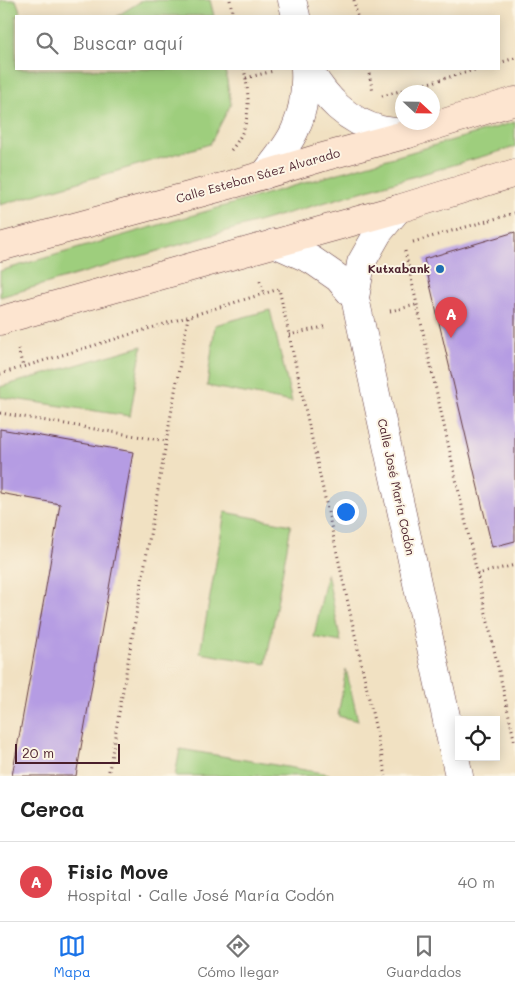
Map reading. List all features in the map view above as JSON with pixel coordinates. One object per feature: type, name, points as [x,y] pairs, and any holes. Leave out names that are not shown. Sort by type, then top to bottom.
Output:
[{"type":"main road","name":"Calle Esteban Sáez Alvarado","points":[[0,247],[234,184],[515,101]]},
{"type":"main road","points":[[0,321],[398,209],[515,174]]},
{"type":"street","points":[[292,0],[296,15]]},
{"type":"street","points":[[264,175],[295,131],[302,109],[307,70]]},
{"type":"street","points":[[308,70],[335,105],[355,119],[380,130],[408,134]]},
{"type":"street","name":"Calle José María Codón","points":[[398,209],[378,233],[361,263],[355,298],[459,776]]},
{"type":"street","points":[[274,243],[312,260],[338,278],[355,298]]},
{"type":"path","points":[[230,0],[233,15]]},
{"type":"path","points":[[354,0],[357,15]]},
{"type":"path","points":[[500,63],[515,58]]},
{"type":"path","points":[[226,155],[238,142],[246,121],[249,99],[244,70]]},
{"type":"path","points":[[368,70],[375,98],[474,70]]},
{"type":"path","points":[[246,78],[274,71]]},
{"type":"path","points":[[413,242],[515,213]]},
{"type":"path","points":[[404,245],[515,743]]},
{"type":"path","points":[[0,374],[279,289],[386,776]]},
{"type":"path","points":[[108,776],[188,317]]},
{"type":"path","points":[[0,413],[166,441]]},
{"type":"path","points":[[477,574],[515,564]]},
{"type":"green space","points":[[0,0],[16,0],[22,15],[15,15],[15,70],[225,70],[231,104],[210,144],[0,205]]},
{"type":"green space","points":[[143,0],[210,0],[214,15],[119,15]]},
{"type":"green space","points":[[515,122],[515,147],[0,297],[0,271]]},
{"type":"green space","points":[[270,310],[292,402],[207,386],[215,325]]},
{"type":"green space","points":[[142,346],[130,416],[0,397],[0,387]]},
{"type":"green space","points":[[225,512],[291,525],[266,664],[200,653]]},
{"type":"green space","points":[[327,573],[341,642],[314,637]]},
{"type":"green space","points":[[346,669],[358,721],[338,716]]},
{"type":"green space","points":[[180,749],[329,774],[329,776],[175,776]]},
{"type":"building","points":[[515,232],[515,541],[492,547],[424,259]]},
{"type":"building","points":[[0,429],[133,452],[76,776],[12,776],[60,504],[0,493]]},
{"type":"place","name":"Kutxabank","points":[[440,269]]},
{"type":"place","name":"Fisic Move","points":[[451,338]]}]
